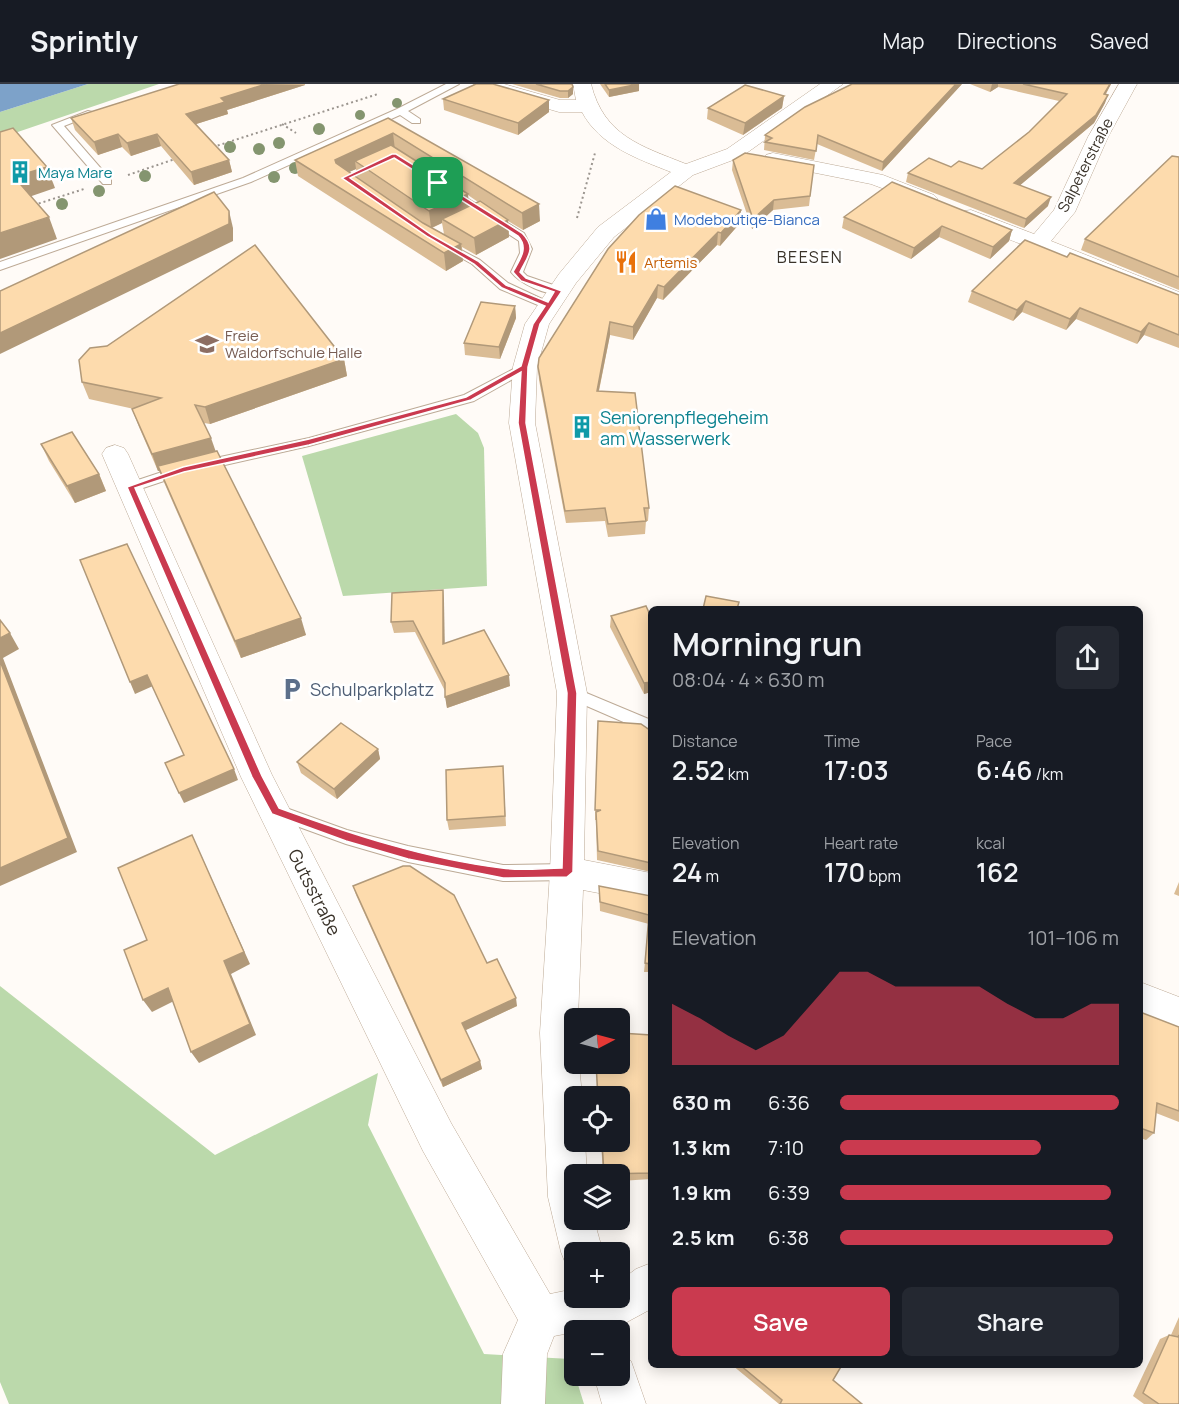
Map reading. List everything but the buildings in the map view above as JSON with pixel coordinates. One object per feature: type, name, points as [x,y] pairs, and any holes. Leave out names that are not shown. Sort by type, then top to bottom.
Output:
[{"type":"street","points":[[483,84],[559,106],[586,106]]},
{"type":"street","points":[[582,84],[586,106],[619,142],[686,171]]},
{"type":"street","points":[[579,1242],[568,1197],[559,1033],[567,872],[572,693],[522,423],[525,367],[537,324],[554,298],[606,232],[686,171],[734,153],[815,94],[834,84]]},
{"type":"street","name":"Salpeterstraße","points":[[1038,242],[1064,212],[1098,137],[1128,84]]},
{"type":"street","points":[[734,153],[864,176],[1038,242],[1179,300]]},
{"type":"street","name":"Gutsstraße","points":[[115,454],[275,811],[438,1137],[540,1317]]},
{"type":"street","points":[[567,872],[648,887]]},
{"type":"street","points":[[1143,1000],[1179,1014]]},
{"type":"street","points":[[523,1404],[525,1354],[540,1317],[597,1312],[627,1301],[648,1286]]},
{"type":"street","points":[[619,1386],[624,1404]]},
{"type":"lane","points":[[0,266],[247,180],[401,111],[454,84]]},
{"type":"lane","points":[[102,110],[57,125],[107,182]]},
{"type":"lane","points":[[401,111],[416,121]]},
{"type":"lane","points":[[443,186],[477,214],[520,235],[526,241],[528,249],[517,272],[523,279],[554,298]]},
{"type":"lane","points":[[430,236],[476,262],[504,286],[554,298]]},
{"type":"lane","points":[[131,487],[183,470],[309,442],[469,398],[525,367]]},
{"type":"lane","points":[[572,693],[648,726]]},
{"type":"lane","points":[[275,811],[346,837],[408,854],[503,873],[567,872]]},
{"type":"path","points":[[206,149],[378,94]]},
{"type":"path","points":[[559,106],[596,150],[575,223]]},
{"type":"path","points":[[32,206],[184,156]]},
{"type":"green space","points":[[88,84],[159,84],[0,138],[0,112]]},
{"type":"green space","points":[[456,414],[478,433],[484,448],[487,586],[343,596],[302,456]]},
{"type":"green space","points":[[0,986],[215,1155],[378,1073],[368,1125],[484,1354],[564,1359],[564,1386],[578,1386],[584,1404],[9,1404],[0,1382]]},
{"type":"water","points":[[0,84],[88,84],[0,112]]},
{"type":"place","name":"Maya Mare","points":[[20,172]]},
{"type":"place","name":"Modeboutiqe-Bianca","points":[[656,219]]},
{"type":"place","name":"Artemis","points":[[626,262]]},
{"type":"place","name":"Freie Waldorfschule Halle","points":[[207,344]]},
{"type":"place","name":"Seniorenpflegeheim am Wasserwerk","points":[[582,427]]},
{"type":"place","name":"Schulparkplatz","points":[[292,689]]},
{"type":"district","name":"BEESEN","points":[[810,257]]},
{"type":"route","points":[[438,183],[394,155],[345,178],[430,236],[476,262],[504,286],[549,305],[537,324],[525,367],[522,423],[572,693],[567,872],[503,873],[408,854],[346,837],[275,811],[257,777],[131,487],[183,470],[309,442],[469,398],[525,367],[537,324],[558,291],[523,279],[517,272],[528,249],[526,241],[520,235],[438,183]]}]
